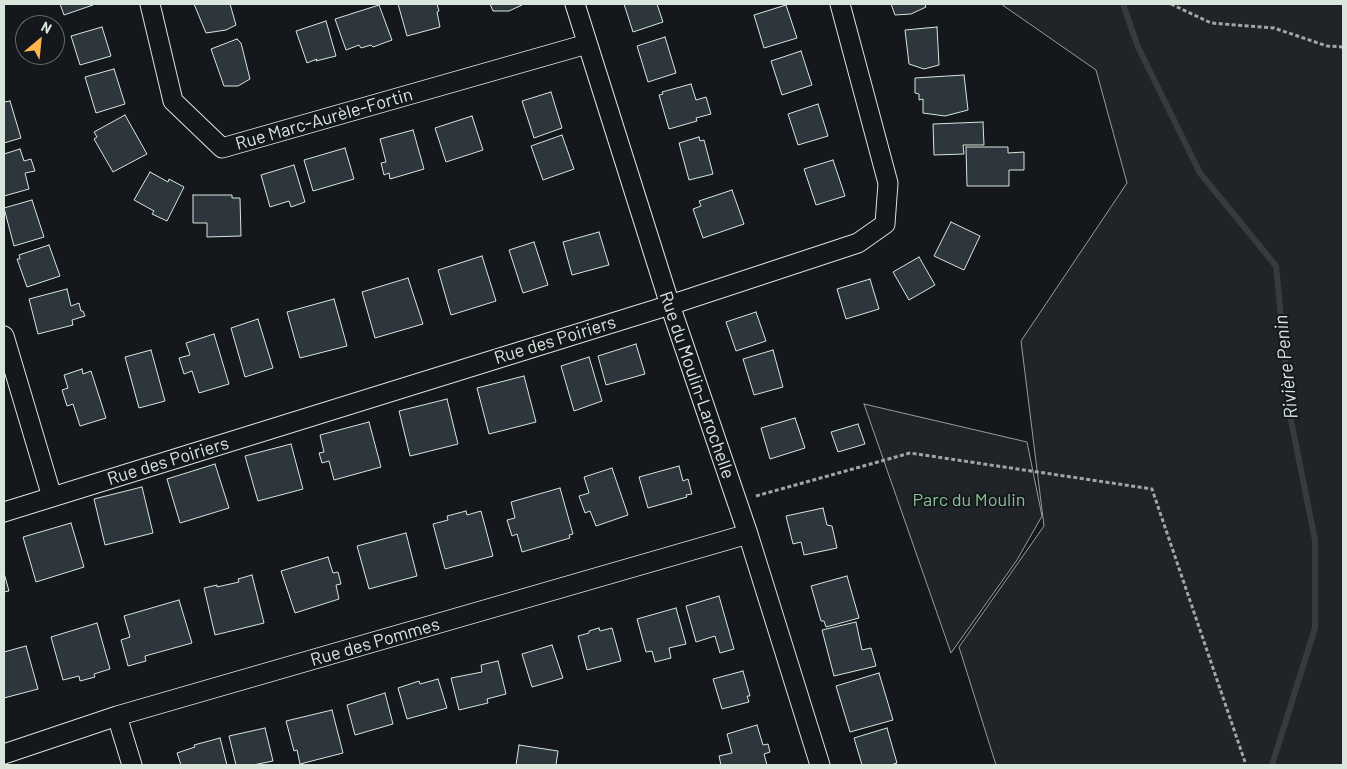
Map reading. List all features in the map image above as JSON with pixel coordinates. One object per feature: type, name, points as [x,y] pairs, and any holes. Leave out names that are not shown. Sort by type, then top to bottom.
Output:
[{"type":"street","name":"Rue Marc-Aurèle-Fortin","points":[[150,4],[173,100],[222,148],[587,44]]},
{"type":"street","name":"Rue du Moulin-Larochelle","points":[[575,4],[670,304],[748,534],[820,765]]},
{"type":"street","name":"Rue des Poiriers","points":[[4,512],[670,304],[858,243],[885,224],[888,183],[840,4]]},
{"type":"street","points":[[4,336],[52,497]]},
{"type":"street","name":"Rue des Pommes","points":[[4,754],[117,716],[748,534]]},
{"type":"street","points":[[117,716],[132,765]]},
{"type":"path","points":[[1171,4],[1211,23],[1274,28],[1327,46],[1343,47]]},
{"type":"path","points":[[736,501],[910,453],[1152,489],[1246,765]]},
{"type":"green space","points":[[1001,4],[1343,4],[1343,765],[996,765],[959,647],[1044,526],[1021,341],[1127,183],[1096,70]]},
{"type":"green space","name":"Parc du Moulin","points":[[864,404],[1027,442],[1042,516],[1017,560],[951,653]]},
{"type":"building","points":[[60,4],[93,4],[93,5],[64,15]]},
{"type":"building","points":[[194,4],[230,4],[236,25],[226,30],[206,33]]},
{"type":"building","points":[[398,4],[437,4],[440,27],[407,36]]},
{"type":"building","points":[[490,4],[522,5],[509,11],[493,11]]},
{"type":"building","points":[[624,4],[657,4],[663,22],[633,32]]},
{"type":"building","points":[[891,4],[925,4],[926,7],[911,14],[895,15]]},
{"type":"building","points":[[379,5],[392,40],[373,47],[371,45],[361,48],[359,45],[346,50],[335,19]]},
{"type":"building","points":[[786,5],[797,38],[764,48],[754,15]]},
{"type":"building","points":[[326,21],[336,56],[316,61],[317,59],[307,63],[296,31]]},
{"type":"building","points":[[102,27],[111,56],[80,65],[71,36]]},
{"type":"building","points":[[937,27],[939,65],[924,69],[909,64],[905,30]]},
{"type":"building","points":[[665,37],[676,73],[648,82],[637,46]]},
{"type":"building","points":[[237,39],[241,43],[250,79],[238,86],[224,86],[211,49]]},
{"type":"building","points":[[801,51],[812,85],[782,95],[771,61]]},
{"type":"building","points":[[114,69],[125,104],[96,113],[85,77]]},
{"type":"building","points":[[964,75],[968,110],[945,116],[923,113],[923,99],[919,100],[919,94],[915,93],[915,78]]},
{"type":"building","points":[[691,84],[696,100],[706,97],[711,114],[696,118],[697,121],[669,129],[659,95],[663,94],[662,92]]},
{"type":"building","points":[[551,92],[562,128],[534,138],[522,101]]},
{"type":"building","points":[[10,101],[21,138],[4,143],[4,102]]},
{"type":"building","points":[[818,104],[828,136],[798,145],[788,114]]},
{"type":"building","points":[[125,115],[147,154],[113,172],[94,139],[97,137],[94,132]]},
{"type":"building","points":[[472,116],[483,150],[446,162],[435,128]]},
{"type":"building","points":[[983,122],[984,145],[963,145],[964,154],[934,155],[933,124]]},
{"type":"building","points":[[413,130],[424,169],[390,179],[389,173],[384,175],[381,163],[386,162],[380,139]]},
{"type":"building","points":[[562,135],[574,169],[543,180],[531,146]]},
{"type":"building","points":[[699,137],[700,141],[704,140],[713,174],[689,180],[679,143]]},
{"type":"building","points":[[966,147],[1008,147],[1008,153],[1024,152],[1024,170],[1009,170],[1009,186],[967,186]]},
{"type":"building","points":[[345,148],[354,179],[313,191],[304,160]]},
{"type":"building","points":[[20,149],[24,161],[31,159],[35,171],[25,173],[29,189],[4,196],[4,154]]},
{"type":"building","points":[[833,160],[845,196],[816,205],[804,169]]},
{"type":"building","points":[[294,165],[305,202],[291,207],[289,201],[270,207],[261,175]]},
{"type":"building","points":[[150,172],[168,182],[169,179],[184,187],[167,221],[152,214],[154,211],[134,200]]},
{"type":"building","points":[[732,190],[744,224],[703,238],[693,209],[701,206],[699,201]]},
{"type":"building","points":[[193,195],[232,195],[232,198],[240,198],[241,236],[207,237],[207,223],[193,223]]},
{"type":"building","points":[[32,200],[44,237],[14,246],[4,208]]},
{"type":"building","points":[[951,222],[980,236],[964,270],[934,256]]},
{"type":"building","points":[[599,232],[609,265],[572,275],[563,242]]},
{"type":"building","points":[[534,242],[548,285],[523,293],[509,250]]},
{"type":"building","points":[[49,245],[60,276],[27,287],[17,259],[20,259],[19,255]]},
{"type":"building","points":[[482,256],[496,301],[451,315],[438,270]]},
{"type":"building","points":[[919,257],[935,285],[909,300],[893,272]]},
{"type":"building","points":[[408,278],[423,324],[375,338],[362,292]]},
{"type":"building","points":[[870,279],[879,309],[846,319],[837,289]]},
{"type":"building","points":[[67,289],[71,306],[79,303],[81,311],[83,311],[85,316],[72,320],[73,325],[38,334],[29,299]]},
{"type":"building","points":[[334,299],[347,346],[300,358],[287,312]]},
{"type":"building","points":[[756,312],[766,341],[736,351],[726,322]]},
{"type":"building","points":[[258,319],[273,368],[245,377],[231,328]]},
{"type":"building","points":[[214,334],[229,384],[199,393],[192,371],[184,374],[179,358],[190,355],[186,343]]},
{"type":"building","points":[[636,344],[645,374],[606,385],[598,356]]},
{"type":"building","points":[[151,350],[165,401],[139,408],[125,357]]},
{"type":"building","points":[[773,350],[783,387],[754,395],[743,359]]},
{"type":"building","points":[[589,357],[602,401],[574,411],[561,366]]},
{"type":"building","points":[[82,369],[83,374],[91,371],[106,418],[80,426],[73,404],[67,406],[62,390],[68,388],[64,375]]},
{"type":"building","points":[[524,376],[536,422],[489,434],[477,388]]},
{"type":"building","points":[[447,399],[458,444],[410,456],[399,411]]},
{"type":"building","points":[[795,418],[805,448],[770,459],[761,428]]},
{"type":"building","points":[[369,422],[381,467],[334,480],[329,461],[322,463],[319,453],[324,452],[320,435]]},
{"type":"building","points":[[858,424],[865,444],[838,452],[831,432]]},
{"type":"building","points":[[291,444],[303,489],[258,501],[245,456]]},
{"type":"building","points":[[215,464],[229,508],[180,523],[167,479]]},
{"type":"building","points":[[679,466],[683,481],[688,479],[692,494],[648,508],[639,477]]},
{"type":"building","points":[[612,468],[628,515],[596,526],[590,511],[585,513],[579,496],[589,493],[584,477]]},
{"type":"building","points":[[142,487],[153,533],[105,545],[94,499]]},
{"type":"building","points":[[560,488],[573,534],[569,535],[570,538],[522,552],[517,534],[512,536],[507,520],[515,518],[511,502]]},
{"type":"building","points":[[823,508],[827,525],[832,526],[837,548],[804,555],[801,542],[793,544],[786,516]]},
{"type":"building","points":[[466,511],[467,515],[481,511],[493,556],[445,569],[433,524],[448,520],[447,516]]},
{"type":"building","points":[[71,523],[84,567],[36,582],[23,537]]},
{"type":"building","points":[[406,533],[417,576],[369,589],[357,546]]},
{"type":"building","points":[[328,557],[333,573],[338,572],[341,584],[336,585],[339,599],[295,613],[281,571]]},
{"type":"building","points":[[4,573],[9,591],[4,592]]},
{"type":"building","points":[[252,575],[264,623],[215,635],[204,588],[239,582],[238,579]]},
{"type":"building","points":[[847,576],[859,618],[826,627],[824,621],[821,621],[811,586]]},
{"type":"building","points":[[719,596],[734,649],[720,653],[715,636],[696,642],[686,606]]},
{"type":"building","points":[[179,600],[192,643],[145,656],[146,661],[128,666],[121,640],[130,637],[124,616]]},
{"type":"building","points":[[676,608],[686,644],[669,648],[671,658],[655,662],[652,651],[646,652],[637,619]]},
{"type":"building","points":[[856,622],[862,650],[871,648],[876,666],[834,676],[822,630]]},
{"type":"building","points":[[97,623],[110,669],[94,674],[95,677],[80,681],[79,676],[63,680],[51,637]]},
{"type":"building","points":[[599,628],[600,631],[612,628],[621,661],[587,670],[578,636]]},
{"type":"building","points":[[552,645],[563,678],[532,687],[522,654]]},
{"type":"building","points":[[26,646],[38,689],[4,698],[4,652]]},
{"type":"building","points":[[498,661],[506,694],[487,699],[488,703],[459,710],[451,678],[482,672],[481,665]]},
{"type":"building","points":[[743,671],[750,696],[747,696],[749,702],[722,709],[713,679]]},
{"type":"building","points":[[879,673],[893,720],[850,732],[836,686]]},
{"type":"building","points":[[438,679],[447,708],[407,719],[398,688],[419,681],[420,684]]},
{"type":"building","points":[[385,693],[393,724],[355,735],[347,705]]},
{"type":"building","points":[[332,710],[343,753],[300,764],[297,750],[294,751],[286,721]]},
{"type":"building","points":[[757,725],[763,745],[768,744],[770,752],[764,754],[767,765],[721,765],[719,756],[732,753],[727,734]]},
{"type":"building","points":[[265,728],[273,761],[253,765],[236,765],[229,736]]},
{"type":"building","points":[[887,728],[897,763],[891,765],[862,765],[854,738]]},
{"type":"building","points":[[220,738],[227,765],[181,765],[177,753],[195,747],[194,745]]},
{"type":"building","points":[[519,745],[558,751],[556,765],[516,765]]},
{"type":"waterway","name":"Rivière Penin","points":[[1123,4],[1138,47],[1200,173],[1276,266],[1291,420],[1315,540],[1315,628],[1272,765]]}]
